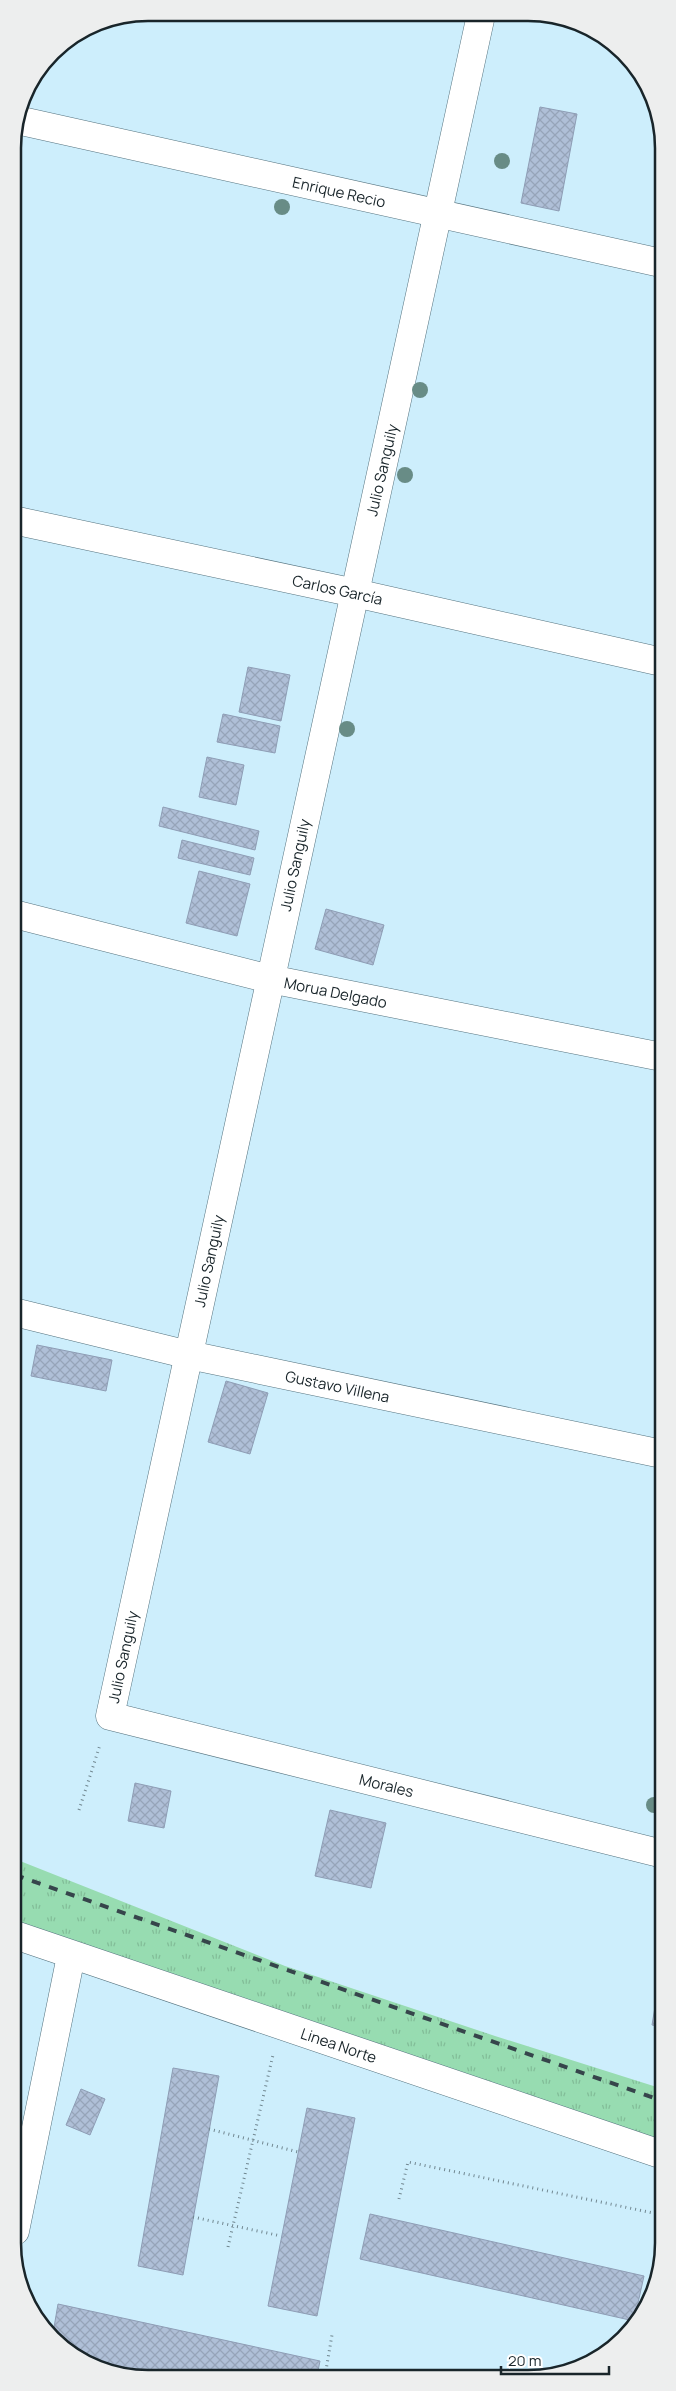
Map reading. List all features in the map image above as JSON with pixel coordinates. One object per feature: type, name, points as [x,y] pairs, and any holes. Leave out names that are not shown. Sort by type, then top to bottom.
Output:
[{"type":"street","name":"Julio Sanguily","points":[[110,1716],[481,21]]},
{"type":"street","name":"Enrique Recio","points":[[24,122],[655,263]]},
{"type":"street","name":"Carlos García","points":[[22,522],[355,593],[655,660]]},
{"type":"street","name":"Morua Delgado","points":[[22,916],[270,979],[655,1056]]},
{"type":"street","name":"Gustavo Villena","points":[[21,1314],[189,1355],[654,1452]]},
{"type":"street","name":"Morales","points":[[110,1716],[654,1852]]},
{"type":"street","name":"Linea Norte","points":[[21,1937],[71,1956],[654,2152]]},
{"type":"street","points":[[21,2201],[71,1956]]},
{"type":"path","points":[[79,1810],[110,1716]]},
{"type":"path","points":[[228,2247],[280,2026]]},
{"type":"path","points":[[209,2129],[298,2152]]},
{"type":"path","points":[[399,2200],[408,2162],[654,2214]]},
{"type":"path","points":[[193,2217],[282,2236]]},
{"type":"path","points":[[326,2370],[332,2335]]},
{"type":"green space","points":[[21,1861],[285,1966],[495,2036],[654,2086],[654,2146],[21,1937]]},
{"type":"building","points":[[540,107],[577,114],[559,211],[521,203]]},
{"type":"building","points":[[248,667],[290,675],[281,721],[239,712]]},
{"type":"building","points":[[223,714],[280,726],[275,753],[217,742]]},
{"type":"building","points":[[207,757],[244,765],[236,805],[199,797]]},
{"type":"building","points":[[163,807],[259,831],[255,850],[159,826]]},
{"type":"building","points":[[182,840],[254,858],[250,875],[178,858]]},
{"type":"building","points":[[199,871],[250,884],[237,936],[186,923]]},
{"type":"building","points":[[326,909],[384,925],[373,965],[315,949]]},
{"type":"building","points":[[37,1345],[112,1360],[106,1391],[31,1376]]},
{"type":"building","points":[[226,1381],[268,1393],[250,1454],[208,1442]]},
{"type":"building","points":[[135,1783],[171,1791],[164,1828],[128,1821]]},
{"type":"building","points":[[330,1810],[386,1823],[371,1888],[315,1876]]},
{"type":"building","points":[[173,2068],[219,2076],[183,2275],[138,2266]]},
{"type":"building","points":[[81,2089],[105,2099],[90,2135],[66,2125]]},
{"type":"building","points":[[307,2108],[355,2118],[317,2316],[268,2306]]},
{"type":"building","points":[[370,2214],[644,2276],[637,2307],[628,2320],[360,2259]]},
{"type":"building","points":[[58,2304],[320,2361],[318,2370],[131,2369],[92,2357],[64,2338],[54,2328]]},
{"type":"railway","points":[[21,1877],[654,2098]]}]
